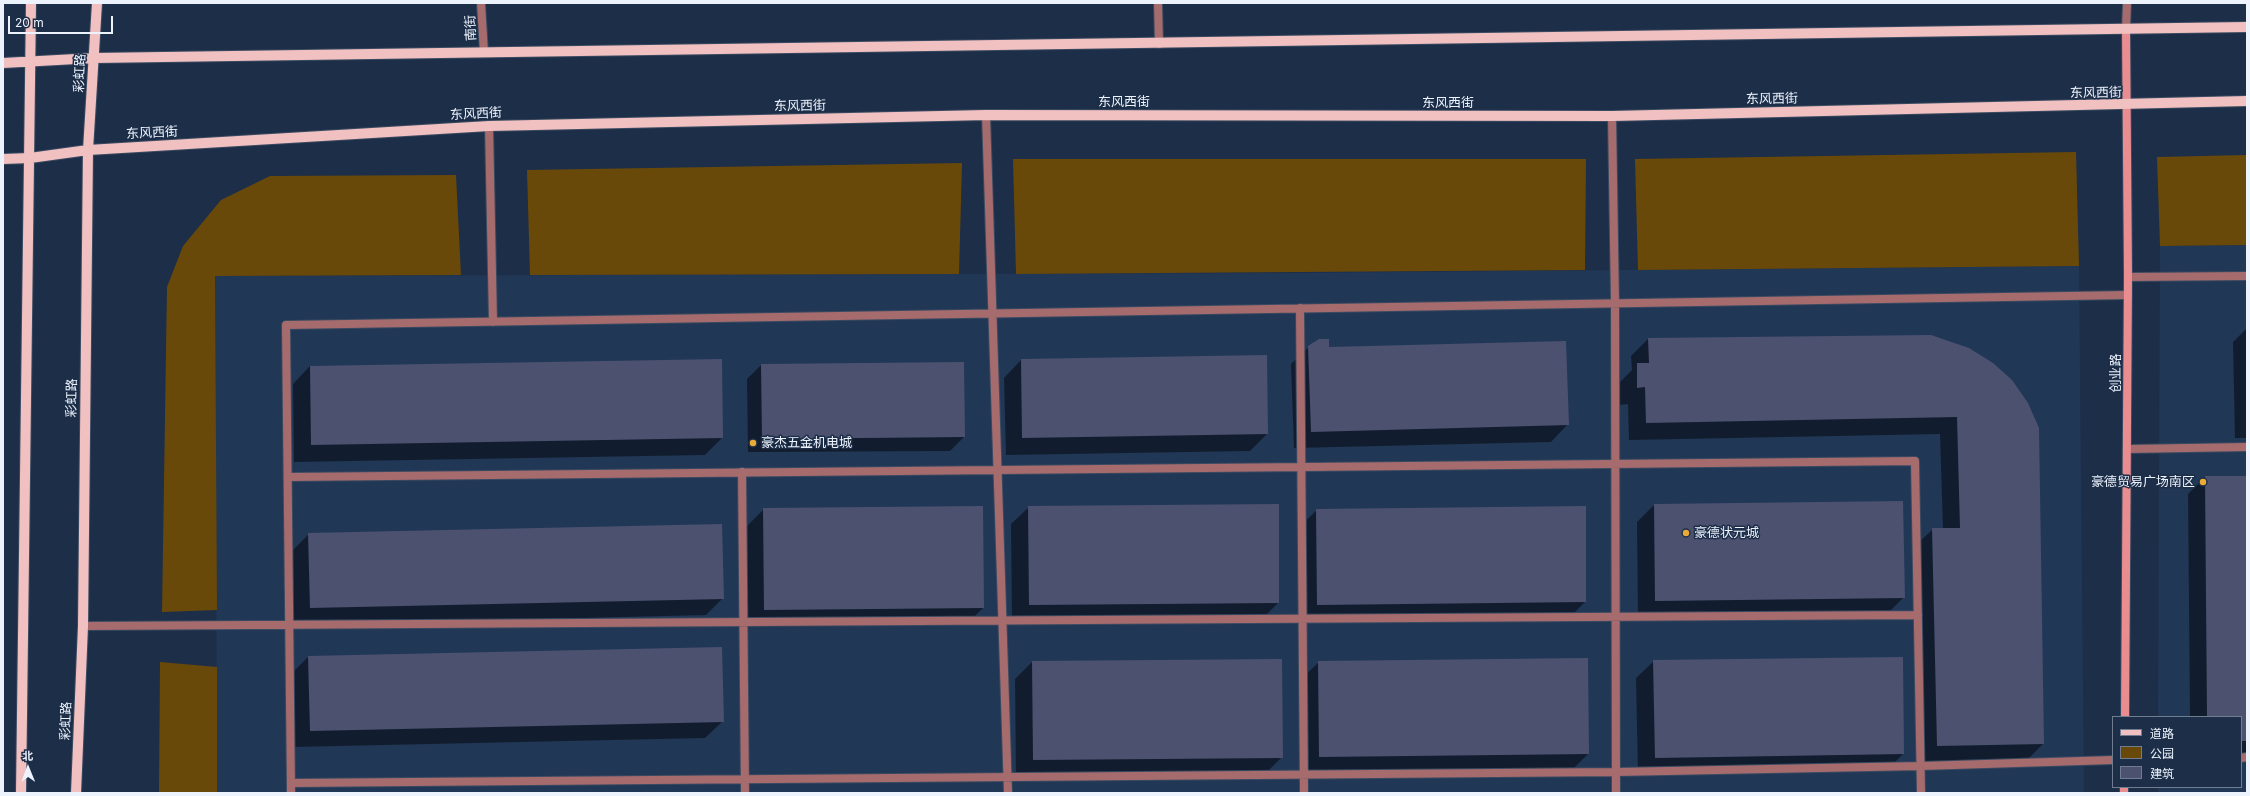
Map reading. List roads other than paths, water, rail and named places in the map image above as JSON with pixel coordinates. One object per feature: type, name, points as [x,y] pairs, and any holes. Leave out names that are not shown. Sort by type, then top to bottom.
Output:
[{"type":"main road","points":[[21,793],[30,158],[29,62],[31,3]]},
{"type":"main road","name":"彩虹路","points":[[76,793],[83,626],[88,150],[97,3]]},
{"type":"main road","points":[[3,63],[94,58],[1159,44],[2247,27]]},
{"type":"main road","name":"东风西街","points":[[3,159],[30,158],[88,150],[489,126],[986,115],[1612,116],[2247,101]]},
{"type":"street","name":"南街","points":[[481,3],[484,52]]},
{"type":"street","points":[[1158,3],[1159,44]]},
{"type":"street","points":[[2126,29],[2127,3]]},
{"type":"street","name":"创业路","points":[[2125,716],[2128,295],[2126,29]]},
{"type":"street","points":[[986,115],[1008,793]]},
{"type":"street","points":[[1612,116],[1615,303],[1616,793]]},
{"type":"street","points":[[489,126],[493,322]]},
{"type":"street","points":[[2128,278],[2247,276]]},
{"type":"street","points":[[291,793],[286,325],[2128,295]]},
{"type":"street","points":[[1300,308],[1304,793]]},
{"type":"street","points":[[2127,449],[2247,447]]},
{"type":"street","points":[[288,477],[1915,460],[1921,793]]},
{"type":"street","points":[[742,472],[745,793]]},
{"type":"street","points":[[83,626],[1918,615]]},
{"type":"street","points":[[291,783],[1616,772],[1921,766],[2112,760]]},
{"type":"place","name":"豪杰五金机电城","points":[[753,443]]},
{"type":"place","name":"豪德贸易广场南区","points":[[2203,482]]},
{"type":"place","name":"豪德状元城","points":[[1686,533]]}]
